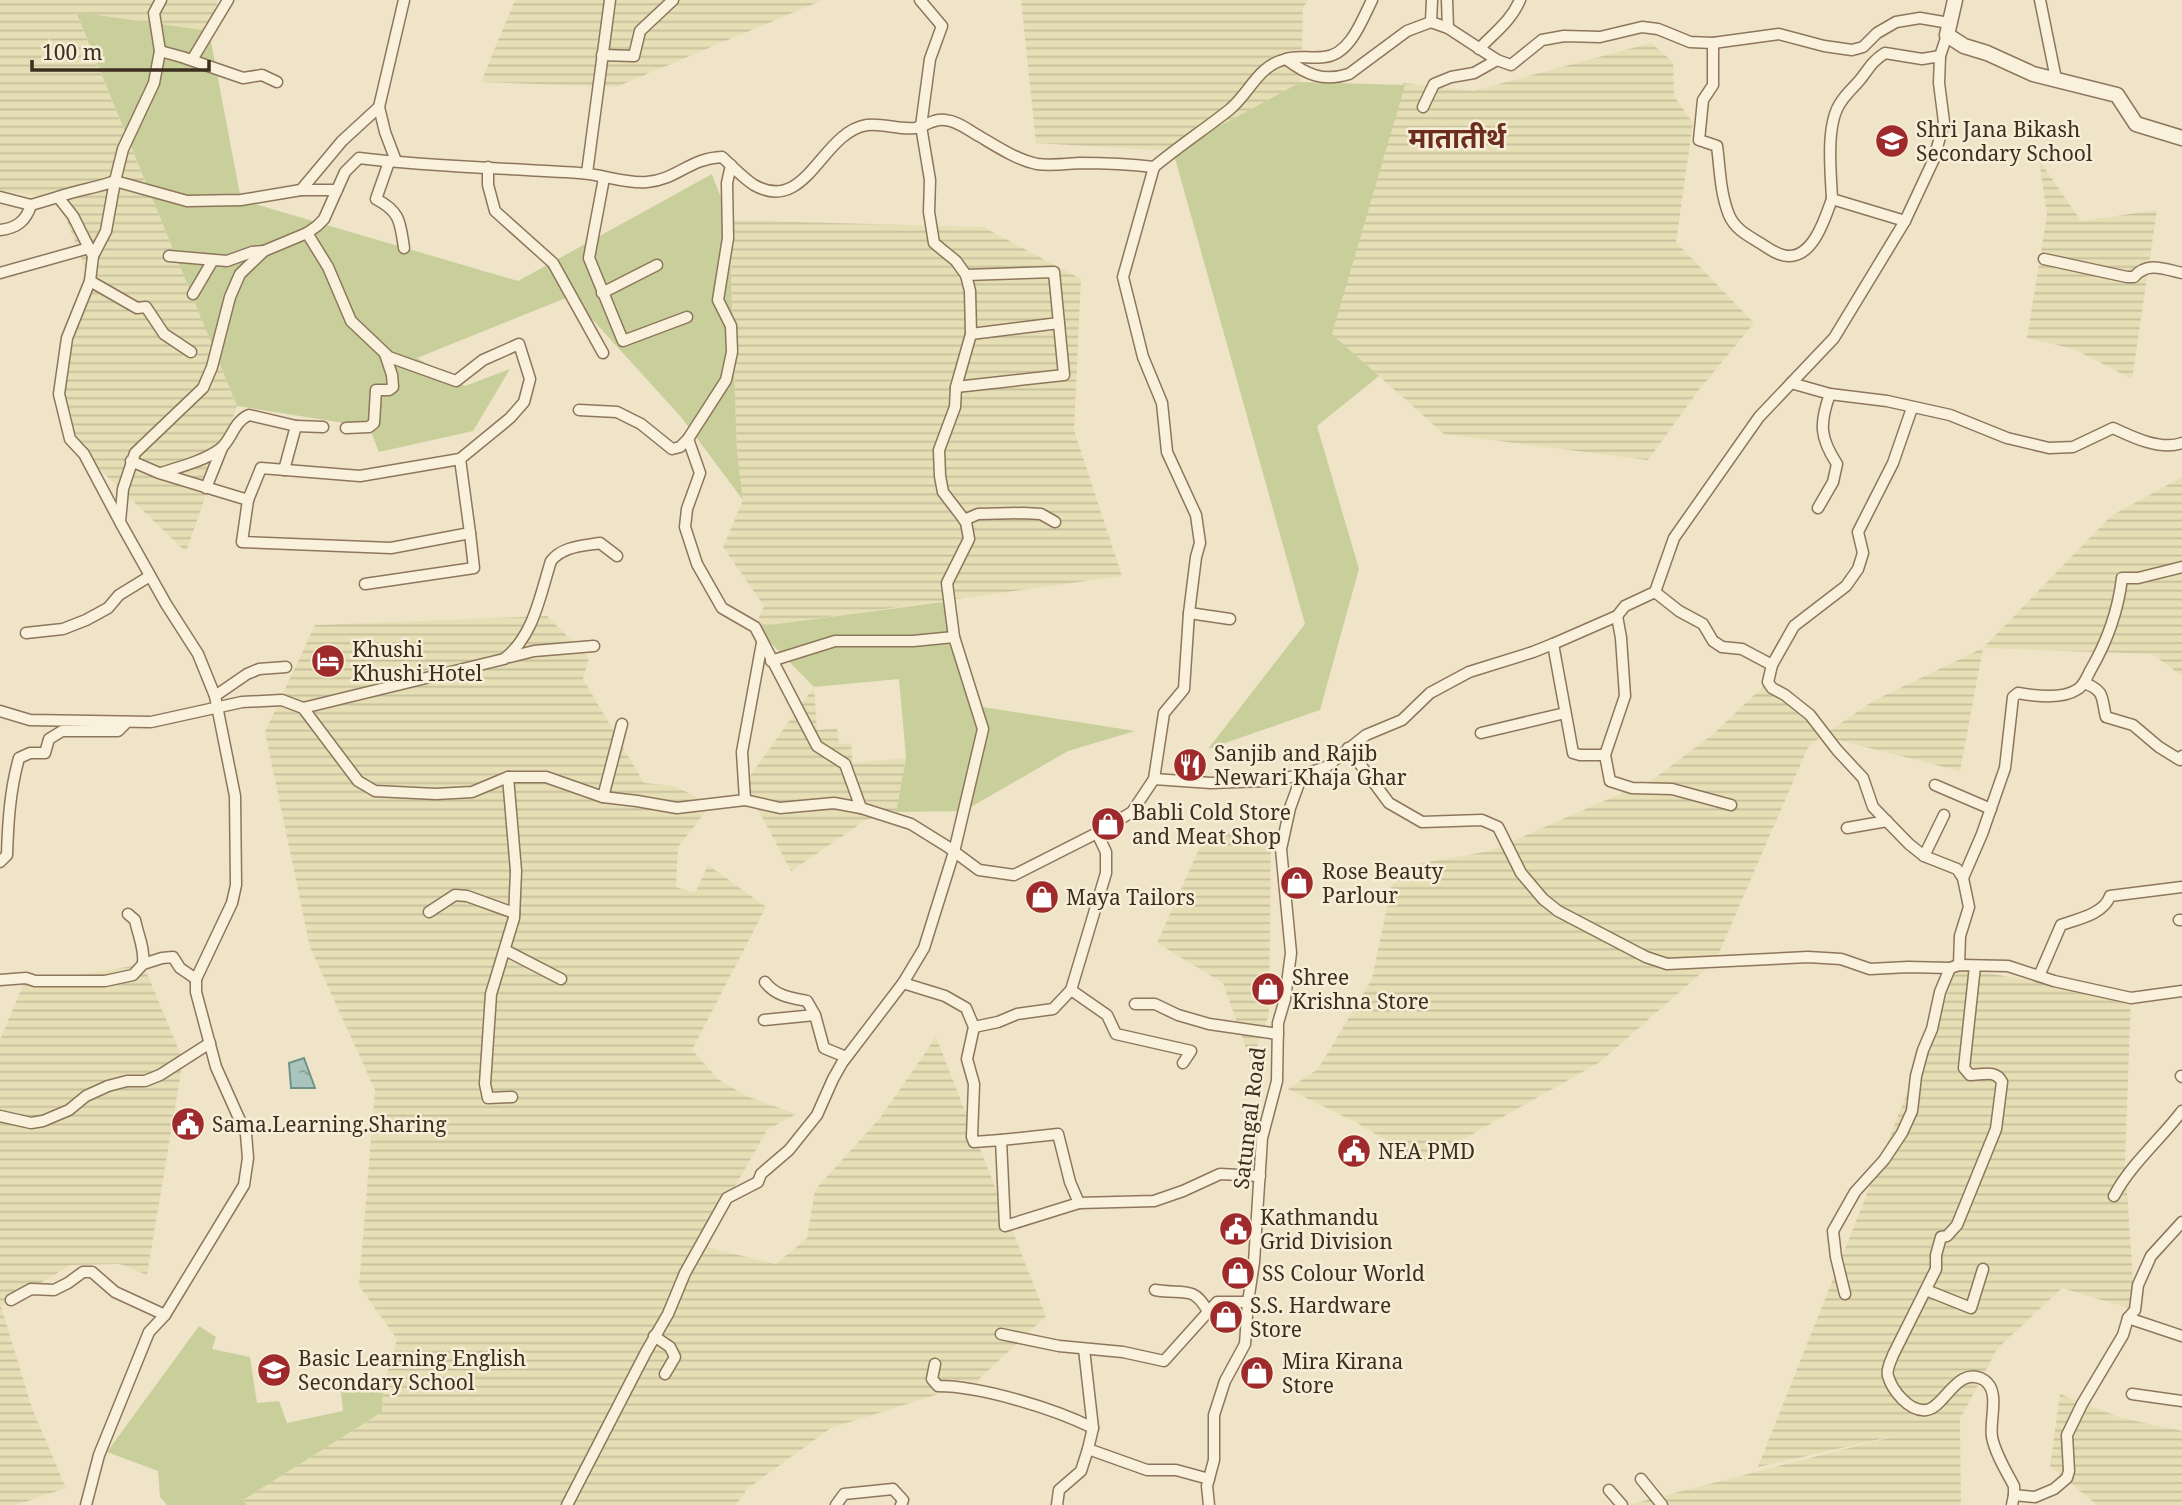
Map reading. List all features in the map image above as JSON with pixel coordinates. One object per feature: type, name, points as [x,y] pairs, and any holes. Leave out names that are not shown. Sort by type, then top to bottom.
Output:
[{"type":"street","points":[[0,273],[91,252],[106,231],[123,149],[154,83],[160,51],[154,13],[161,0]]},
{"type":"street","points":[[192,60],[228,0]]},
{"type":"street","points":[[404,0],[379,107],[392,161],[376,199],[398,216],[404,248]]},
{"type":"street","points":[[587,173],[610,0]]},
{"type":"street","points":[[602,55],[634,56],[640,31],[673,0]]},
{"type":"street","points":[[567,1505],[668,1314],[685,1273],[727,1198],[758,1182],[761,1174],[789,1150],[817,1115],[846,1057],[903,984],[925,946],[954,852],[983,729],[954,637],[947,583],[970,539],[964,520],[943,492],[939,450],[954,407],[956,387],[971,334],[970,291],[966,275],[956,261],[934,243],[929,212],[930,180],[921,126],[930,59],[942,26],[920,0]]},
{"type":"street","points":[[303,708],[358,781],[375,791],[436,794],[472,792],[508,778],[546,778],[603,797],[677,808],[745,800],[780,808],[834,803],[911,824],[979,870],[1014,875],[1132,812],[1154,779],[1164,713],[1184,690],[1189,613],[1200,543],[1196,515],[1167,452],[1163,403],[1143,357],[1123,276],[1154,167],[1233,107],[1256,77],[1273,62],[1299,55],[1325,57],[1336,54],[1355,33],[1372,0]]},
{"type":"street","points":[[1431,22],[1432,0]]},
{"type":"street","points":[[1447,0],[1448,28]]},
{"type":"street","points":[[1479,49],[1507,22],[1516,11],[1520,0]]},
{"type":"street","points":[[1154,779],[1211,783],[1266,781],[1302,775],[1326,767],[1366,735],[1402,720],[1430,693],[1469,672],[1553,644],[1617,616],[1625,606],[1655,592],[1674,538],[1759,417],[1834,338],[1905,220],[1934,159],[1944,122],[1938,83],[1940,57],[1955,0]]},
{"type":"street","points":[[2040,0],[2056,79]]},
{"type":"street","points":[[1286,59],[1304,73],[1338,77],[1349,74],[1407,31],[1431,22],[1448,28],[1497,60],[1511,65],[1535,44],[1551,37],[1600,37],[1642,27],[1658,29],[1690,42],[1713,43],[1779,34],[1852,50],[1863,47],[1877,33],[1896,22],[1920,18],[1948,29],[1964,46],[1987,53],[2033,74],[2117,95],[2136,124],[2182,138]]},
{"type":"street","points":[[1713,43],[1713,85],[1703,100],[1699,140],[1717,146],[1723,195],[1729,216],[1737,229],[1778,254],[1790,256],[1800,253],[1811,243],[1832,199],[1830,156],[1839,103],[1862,78],[1872,61],[1885,53],[1922,59],[1940,57]]},
{"type":"street","points":[[160,51],[243,78],[262,75],[277,82]]},
{"type":"street","points":[[1423,107],[1434,85],[1451,77],[1474,73],[1497,60]]},
{"type":"street","points":[[301,190],[342,141],[379,107]]},
{"type":"street","points":[[169,256],[227,261],[264,251],[307,233],[324,219],[345,172],[359,158],[440,166],[587,173],[626,182],[663,180],[691,163],[707,157],[722,157],[754,184],[774,192],[788,190],[799,184],[827,151],[850,132],[865,125],[914,128],[933,120],[945,120],[959,124],[1010,153],[1036,163],[1120,163],[1154,167]]},
{"type":"street","points":[[579,410],[617,412],[641,424],[672,449],[680,447],[688,439],[726,380],[732,352],[731,326],[718,300],[727,238],[727,183],[731,165]]},
{"type":"street","points":[[488,167],[488,185],[495,211],[553,263],[601,356],[623,341],[687,317]]},
{"type":"street","points":[[604,178],[589,258],[623,341]]},
{"type":"street","points":[[0,197],[31,205],[115,181],[187,201],[241,200],[301,190],[337,190]]},
{"type":"street","points":[[58,197],[73,216],[91,252],[90,281],[67,338],[59,394],[70,439],[84,454],[150,576],[198,654],[216,702],[235,796],[236,885],[232,903],[196,979],[196,992],[216,1067],[246,1134],[248,1158],[244,1185],[165,1315],[149,1332],[99,1455],[86,1505]]},
{"type":"street","points":[[1832,199],[1905,220]]},
{"type":"street","points":[[0,230],[11,229],[27,217],[31,205]]},
{"type":"street","points":[[307,233],[328,267],[351,321],[389,358],[456,380],[483,360],[519,344],[530,379],[524,401],[510,418],[460,459],[359,477],[261,468],[248,500],[242,542],[391,548],[470,533]]},
{"type":"street","points":[[120,522],[123,489],[131,461],[140,446],[195,399],[204,388],[230,297],[240,274],[264,251]]},
{"type":"street","points":[[2044,259],[2127,277],[2134,277],[2141,269],[2151,267],[2182,273]]},
{"type":"street","points":[[193,294],[213,260]]},
{"type":"street","points":[[602,293],[657,265]]},
{"type":"street","points":[[956,387],[1064,375],[1054,272],[966,275]]},
{"type":"street","points":[[90,281],[136,308],[146,307],[164,334],[191,352]]},
{"type":"street","points":[[971,334],[1059,323]]},
{"type":"street","points":[[346,428],[374,423],[376,390],[389,390],[393,387],[385,354]]},
{"type":"street","points":[[1791,383],[1829,394],[1887,401],[1950,415],[2007,438],[2049,448],[2073,447],[2113,428],[2139,440],[2175,446],[2182,443]]},
{"type":"street","points":[[1818,508],[1833,482],[1837,464],[1826,448],[1822,435],[1829,394]]},
{"type":"street","points":[[1845,1294],[1836,1258],[1833,1231],[1855,1192],[1884,1160],[1902,1133],[1912,1111],[1916,1076],[1923,1050],[1932,1029],[1940,992],[1954,967],[1959,936],[1969,907],[1963,878],[1957,869],[1924,856],[1887,821],[1873,807],[1863,778],[1810,715],[1772,688],[1768,682],[1772,665],[1794,626],[1846,586],[1858,569],[1863,553],[1858,532],[1893,463],[1912,408]]},
{"type":"street","points":[[206,488],[222,448],[237,423],[248,415],[296,426],[323,427]]},
{"type":"street","points":[[284,470],[296,426]]},
{"type":"street","points":[[688,439],[700,473],[687,509],[685,527],[697,564],[722,608],[755,627],[817,746],[845,764],[860,808]]},
{"type":"street","points":[[159,473],[180,467],[222,448]]},
{"type":"street","points":[[365,584],[474,568],[460,459]]},
{"type":"street","points":[[131,461],[159,473],[248,500]]},
{"type":"street","points":[[964,520],[978,514],[1023,513],[1041,514],[1055,522]]},
{"type":"street","points":[[504,659],[517,649],[527,635],[551,561],[556,554],[572,547],[600,543],[617,556]]},
{"type":"street","points":[[1963,878],[2005,768],[2015,694],[2036,697],[2053,695],[2070,692],[2084,683],[2106,645],[2119,603],[2122,578],[2137,578],[2182,566]]},
{"type":"street","points":[[26,633],[63,629],[86,620],[108,608],[119,595],[150,576]]},
{"type":"street","points":[[1655,592],[1679,611],[1703,624],[1713,641],[1722,647],[1742,649],[1772,665]]},
{"type":"street","points":[[1189,613],[1230,619]]},
{"type":"street","points":[[1617,616],[1625,696],[1605,755],[1610,782],[1632,788],[1672,789],[1731,805]]},
{"type":"street","points":[[771,661],[835,641],[913,641],[954,637]]},
{"type":"street","points":[[745,800],[742,752],[762,643]]},
{"type":"street","points":[[1553,644],[1573,753],[1605,755]]},
{"type":"street","points":[[0,711],[30,720],[151,722],[216,702],[282,701],[303,708],[534,651],[594,646]]},
{"type":"street","points":[[216,702],[247,674],[258,669],[286,667]]},
{"type":"street","points":[[2084,683],[2095,688],[2104,697],[2106,717],[2133,725],[2159,747],[2180,760],[2182,757]]},
{"type":"street","points":[[1481,733],[1565,713]]},
{"type":"street","points":[[0,862],[7,855],[4,816],[19,758],[30,753],[45,753],[49,739],[62,731],[118,731],[127,722]]},
{"type":"street","points":[[603,797],[622,724]]},
{"type":"street","points":[[1348,748],[1395,809],[1422,822],[1482,820],[1498,827],[1521,873],[1558,911],[1646,957],[1667,964],[1829,958],[1841,959],[1870,969],[2008,966],[2131,998],[2182,991]]},
{"type":"street","name":"Satungal Road","points":[[1209,1505],[1209,1479],[1214,1460],[1214,1415],[1225,1381],[1245,1344],[1254,1262],[1262,1138],[1277,1081],[1278,1034],[1291,953],[1281,849],[1290,808],[1302,775]]},
{"type":"street","points":[[508,778],[516,871],[514,913],[491,994],[485,1084],[488,1098],[512,1097]]},
{"type":"street","points":[[1935,785],[1990,809]]},
{"type":"street","points":[[1924,856],[1944,815]]},
{"type":"street","points":[[1847,828],[1887,821]]},
{"type":"street","points":[[974,1027],[998,1023],[1017,1014],[1053,1009],[1071,990],[1106,873],[1106,852],[1097,833]]},
{"type":"street","points":[[2039,976],[2061,925],[2097,911],[2107,905],[2110,896],[2182,887]]},
{"type":"street","points":[[429,912],[455,895],[467,896],[514,913]]},
{"type":"street","points":[[128,914],[135,920],[144,953],[143,964]]},
{"type":"street","points":[[505,950],[561,979]]},
{"type":"street","points":[[0,980],[26,978],[35,981],[106,981],[134,975],[143,964],[173,957],[180,968],[196,979]]},
{"type":"street","points":[[1975,966],[1964,1068],[1969,1075],[1994,1073],[1999,1076],[2002,1082],[1996,1129],[1957,1225],[1947,1236],[1941,1237],[1936,1255],[1936,1269],[1888,1369],[1888,1377],[1902,1400],[1916,1409],[1925,1410],[1938,1404],[1953,1385],[1976,1378],[1986,1382],[1993,1393],[1992,1437],[2014,1486],[2013,1500],[2035,1497],[2054,1489],[2067,1478],[2069,1471],[2067,1435],[2081,1404],[2135,1310],[2138,1285],[2151,1256],[2182,1222]]},
{"type":"street","points":[[765,982],[782,995],[807,1001],[815,1014],[824,1048],[846,1057]]},
{"type":"street","points":[[903,984],[954,1001],[966,1008],[974,1027],[967,1059],[974,1084],[974,1142],[1058,1135],[1070,1182],[1079,1203]]},
{"type":"street","points":[[1071,990],[1107,1015],[1116,1034],[1191,1051],[1183,1063]]},
{"type":"street","points":[[1135,1004],[1155,1004],[1178,1015],[1209,1024],[1278,1034]]},
{"type":"street","points":[[764,1020],[815,1014]]},
{"type":"street","points":[[0,1116],[31,1123],[43,1121],[69,1110],[86,1096],[108,1086],[127,1081],[145,1081],[160,1074],[210,1043]]},
{"type":"street","points":[[2114,1196],[2125,1175],[2137,1165],[2182,1111]]},
{"type":"street","points":[[1001,1140],[1005,1226],[1079,1203],[1154,1201],[1220,1174],[1260,1175]]},
{"type":"street","points":[[1926,1290],[1971,1308],[1983,1269]]},
{"type":"street","points":[[11,1300],[31,1289],[54,1290],[83,1272],[92,1272],[114,1292],[165,1315]]},
{"type":"street","points":[[1155,1290],[1194,1293],[1202,1299],[1208,1312]]},
{"type":"street","points":[[1001,1334],[1164,1360],[1217,1302],[1248,1302]]},
{"type":"street","points":[[2128,1318],[2182,1336]]},
{"type":"street","points":[[654,1336],[670,1347],[675,1357],[665,1374]]},
{"type":"street","points":[[1057,1505],[1059,1490],[1081,1471],[1093,1428],[1084,1349]]},
{"type":"street","points":[[935,1364],[932,1379],[938,1386],[954,1386],[1028,1403],[1070,1416],[1093,1428]]},
{"type":"street","points":[[2133,1394],[2182,1401]]},
{"type":"street","points":[[1088,1449],[1147,1469],[1176,1470],[1209,1479]]},
{"type":"street","points":[[1641,1479],[1662,1505]]},
{"type":"street","points":[[835,1505],[844,1494],[893,1489],[903,1500],[901,1505]]},
{"type":"street","points":[[1609,1490],[1622,1505]]},
{"type":"shaded area","points":[[0,0],[218,0],[209,31],[76,13],[237,406],[186,552],[84,454],[59,394],[90,281],[58,198],[0,191]]},
{"type":"shaded area","points":[[515,0],[823,0],[616,87],[481,82]]},
{"type":"shaded area","points":[[1021,0],[1309,0],[1303,7],[1301,82],[1173,151],[1036,143]]},
{"type":"shaded area","points":[[1651,43],[1673,62],[1674,96],[1693,123],[1676,242],[1754,323],[1698,391],[1648,460],[1444,434],[1332,334],[1403,83],[1473,91]]},
{"type":"shaded area","points":[[2039,160],[2081,221],[2157,210],[2132,379],[2074,349],[2027,338],[2047,215]]},
{"type":"shaded area","points":[[729,220],[983,227],[1081,279],[1074,430],[1122,576],[755,627],[764,606],[723,547],[743,500],[737,453]]},
{"type":"shaded area","points":[[2182,477],[2182,676],[2152,654],[1983,648],[2111,516]]},
{"type":"shaded area","points":[[547,616],[589,658],[583,679],[644,783],[675,786],[711,805],[678,847],[676,887],[695,893],[708,865],[766,907],[692,1050],[718,1079],[746,1096],[796,1114],[767,1130],[701,1246],[776,1264],[807,1238],[815,1190],[880,1118],[936,1037],[1046,1316],[976,1382],[831,1428],[747,1489],[736,1505],[247,1505],[243,1500],[382,1412],[383,1387],[397,1339],[359,1286],[375,1090],[310,947],[265,732],[315,625]]},
{"type":"shaded area","points":[[1983,648],[1960,771],[1822,736],[1873,701]]},
{"type":"shaded area","points":[[1768,682],[1822,736],[1808,747],[1716,960],[1600,1062],[1423,1162],[1359,1124],[1288,1089],[1318,1069],[1372,979],[1391,887],[1411,865],[1490,851],[1652,780],[1712,735]]},
{"type":"shaded area","points":[[814,687],[817,730],[837,728],[839,744],[851,743],[853,763],[906,758],[896,812],[866,820],[791,871],[744,784]]},
{"type":"shaded area","points":[[1207,831],[1271,836],[1269,1015],[1251,1062],[1223,983],[1157,943]]},
{"type":"shaded area","points":[[143,964],[183,1060],[147,1275],[119,1264],[71,1265],[1,1306],[32,1408],[66,1488],[16,1505],[0,1505],[0,1040],[26,978],[81,975]]},
{"type":"shaded area","points":[[1957,968],[2131,998],[2125,1161],[2135,1310],[2062,1288],[1997,1349],[1960,1419],[1961,1505],[1628,1505],[1911,1432],[1758,1467]]},
{"type":"shaded area","points":[[2060,1394],[2122,1418],[2182,1431],[2182,1505],[2097,1505],[2050,1466]]},
{"type":"green space","points":[[76,12],[209,31],[241,200],[518,281],[712,174],[729,220],[737,453],[743,500],[681,417],[571,296],[417,358],[465,386],[510,369],[473,431],[379,452],[369,427],[237,406]]},
{"type":"green space","points":[[1301,82],[1405,85],[1332,334],[1379,376],[1317,426],[1359,569],[1320,710],[1208,749],[1305,624],[1173,151]]},
{"type":"green space","points":[[950,601],[976,706],[1135,731],[1068,751],[964,811],[896,812],[906,758],[899,679],[814,687],[755,627]]},
{"type":"green space","points":[[199,1326],[216,1337],[212,1349],[250,1357],[257,1403],[279,1401],[287,1423],[343,1411],[340,1383],[383,1387],[382,1412],[243,1500],[247,1505],[167,1505],[160,1497],[158,1471],[107,1452]]},
{"type":"water","points":[[304,1058],[315,1088],[291,1088],[289,1063]]},
{"type":"place","name":"Shri Jana Bikash Secondary School","points":[[1892,141]]},
{"type":"place","name":"Khushi Khushi Hotel","points":[[328,661]]},
{"type":"place","name":"Sanjib and Rajib Newari Khaja Ghar","points":[[1190,765]]},
{"type":"place","name":"Babli Cold Store and Meat Shop","points":[[1108,824]]},
{"type":"place","name":"Rose Beauty Parlour","points":[[1297,883]]},
{"type":"place","name":"Maya Tailors","points":[[1042,897]]},
{"type":"place","name":"Shree Krishna Store","points":[[1268,989]]},
{"type":"place","name":"Sama.Learning.Sharing","points":[[188,1124]]},
{"type":"place","name":"NEA PMD","points":[[1354,1151]]},
{"type":"place","name":"Kathmandu Grid Division","points":[[1236,1229]]},
{"type":"place","name":"SS Colour World","points":[[1238,1273]]},
{"type":"place","name":"S.S. Hardware Store","points":[[1226,1317]]},
{"type":"place","name":"Basic Learning English Secondary School","points":[[274,1370]]},
{"type":"place","name":"Mira Kirana Store","points":[[1257,1373]]},
{"type":"district","name":"मातातीर्थ","points":[[1457,137]]}]
